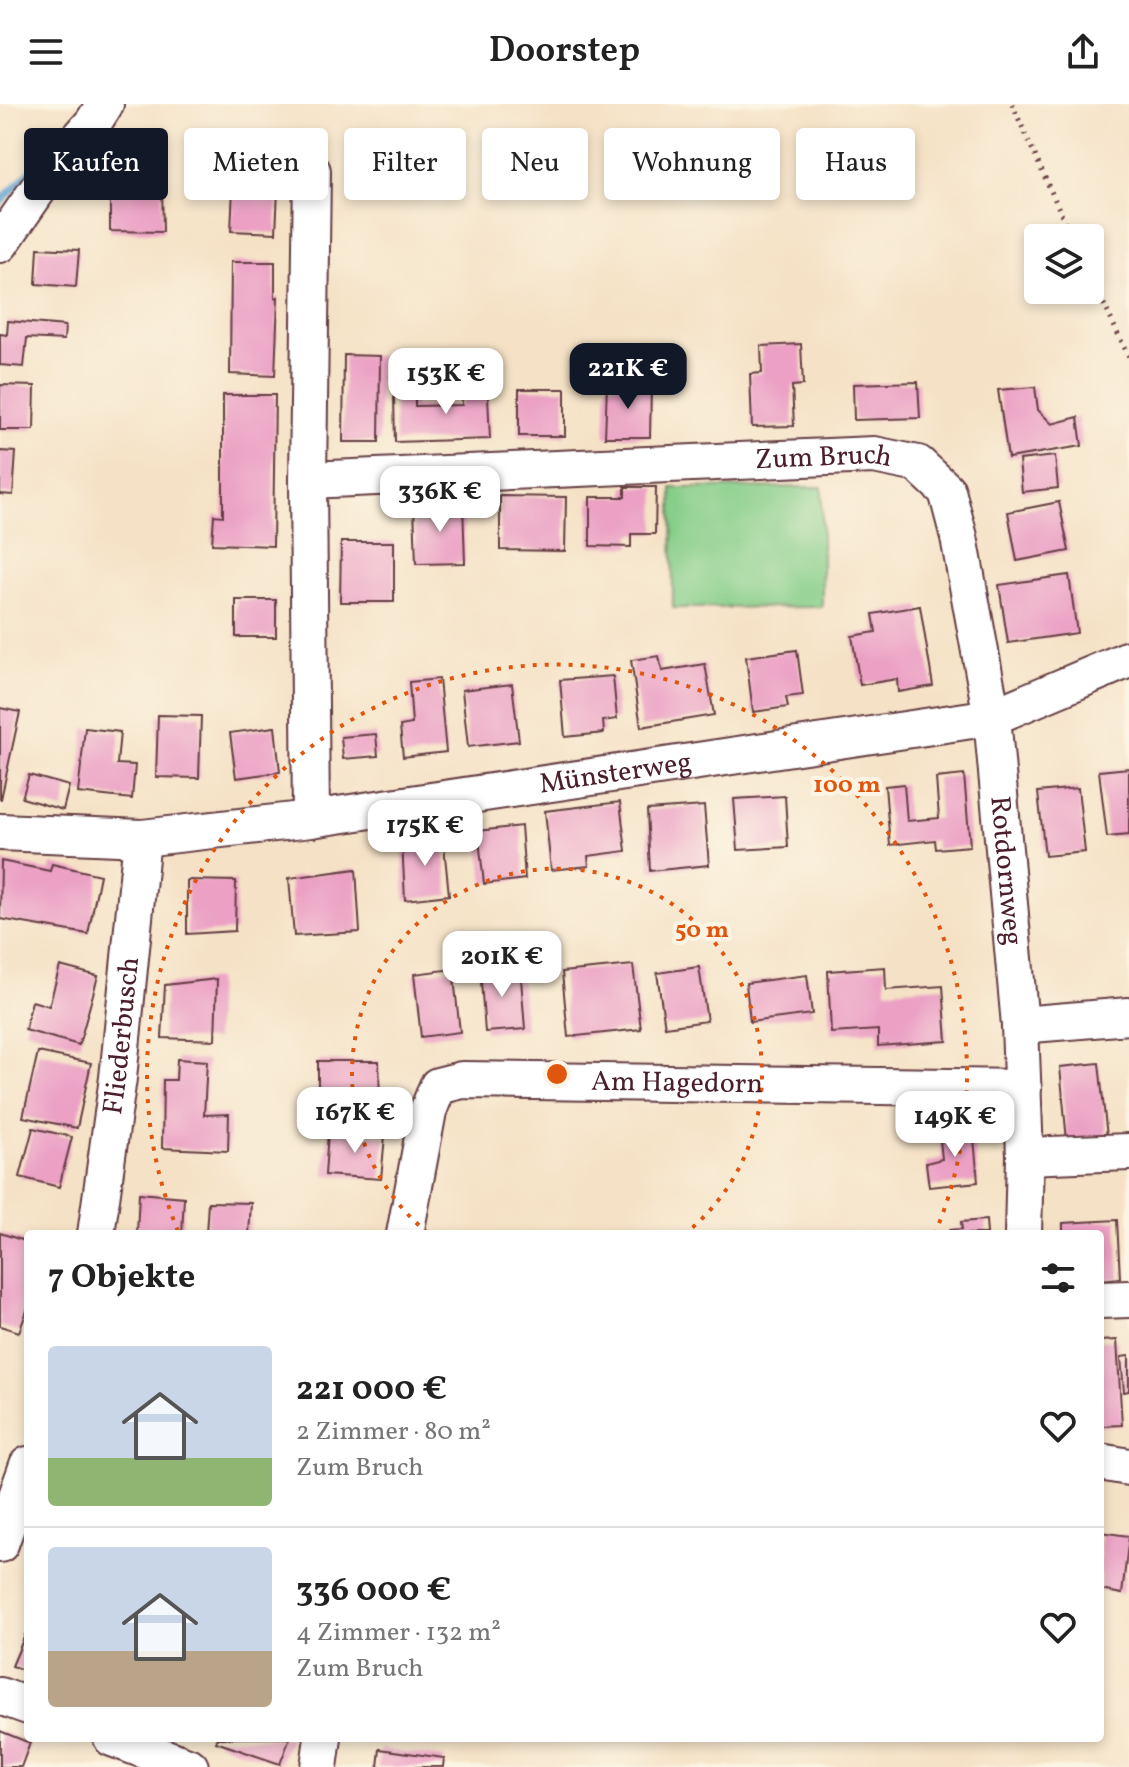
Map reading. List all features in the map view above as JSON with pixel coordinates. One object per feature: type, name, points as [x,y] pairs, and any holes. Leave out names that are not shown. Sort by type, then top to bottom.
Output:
[{"type":"street","points":[[0,244],[50,172],[93,123],[105,104]]},
{"type":"street","points":[[311,819],[308,480],[312,200]]},
{"type":"street","name":"Zum Bruch","points":[[308,480],[874,455],[918,464],[947,491],[959,537],[992,717]]},
{"type":"street","points":[[992,717],[1129,659]]},
{"type":"street","name":"Münsterweg","points":[[0,832],[142,838],[311,819],[992,717]]},
{"type":"street","name":"Rotdornweg","points":[[992,717],[1020,1025],[1025,1156],[1023,1230]]},
{"type":"street","name":"Fliederbusch","points":[[97,1230],[118,1078],[142,838]]},
{"type":"street","points":[[1020,1025],[1129,1016]]},
{"type":"street","name":"Am Hagedorn","points":[[406,1230],[428,1111],[438,1086],[462,1080],[1023,1088]]},
{"type":"street","points":[[1025,1156],[1129,1152]]},
{"type":"street","points":[[1104,1300],[1129,1299]]},
{"type":"street","points":[[1104,1463],[1129,1467]]},
{"type":"street","points":[[0,1544],[24,1476]]},
{"type":"street","points":[[0,1696],[24,1705]]},
{"type":"street","points":[[123,1742],[190,1767]]},
{"type":"street","points":[[319,1767],[322,1742]]},
{"type":"path","points":[[1012,104],[1066,224]]},
{"type":"path","points":[[1104,304],[1129,357]]},
{"type":"green space","points":[[822,487],[822,607],[673,608],[672,488]]},
{"type":"building","points":[[110,200],[162,200],[163,232],[110,231]]},
{"type":"building","points":[[232,200],[278,200],[276,233],[231,231]]},
{"type":"building","points":[[38,248],[79,250],[76,287],[36,284]]},
{"type":"building","points":[[231,262],[275,262],[275,298],[278,297],[275,376],[230,374]]},
{"type":"building","points":[[8,321],[65,326],[64,340],[27,338],[24,367],[0,365],[0,334],[7,335]]},
{"type":"building","points":[[801,344],[803,385],[792,386],[794,426],[752,427],[750,374],[762,373],[761,346]]},
{"type":"building","points":[[344,355],[380,356],[379,442],[343,442]]},
{"type":"building","points":[[487,376],[490,439],[395,442],[394,396],[415,396],[415,406],[462,405],[461,377]]},
{"type":"building","points":[[918,382],[920,418],[854,420],[853,384]]},
{"type":"building","points":[[0,385],[35,386],[34,430],[0,430]]},
{"type":"building","points":[[607,385],[651,386],[650,437],[605,437]]},
{"type":"building","points":[[1035,387],[1038,410],[1052,424],[1078,417],[1082,446],[1008,458],[998,390]]},
{"type":"building","points":[[519,389],[565,389],[565,436],[519,436]]},
{"type":"building","points":[[223,395],[275,395],[273,546],[212,544],[214,515],[223,516]]},
{"type":"building","points":[[0,451],[16,452],[13,495],[0,494]]},
{"type":"building","points":[[1055,456],[1058,488],[1022,492],[1019,460]]},
{"type":"building","points":[[625,487],[656,487],[655,534],[631,534],[631,547],[590,546],[590,497],[625,497]]},
{"type":"building","points":[[500,496],[566,497],[565,551],[500,550]]},
{"type":"building","points":[[1059,502],[1069,551],[1017,561],[1008,512]]},
{"type":"building","points":[[463,504],[465,563],[416,564],[414,506]]},
{"type":"building","points":[[341,542],[394,542],[394,602],[340,602]]},
{"type":"building","points":[[1069,575],[1077,633],[1008,643],[999,585]]},
{"type":"building","points":[[236,600],[276,600],[276,637],[236,637]]},
{"type":"building","points":[[920,606],[933,686],[898,692],[897,679],[860,685],[852,636],[876,632],[873,614]]},
{"type":"building","points":[[797,650],[803,695],[786,697],[788,707],[753,712],[746,657]]},
{"type":"building","points":[[659,656],[662,671],[705,664],[714,715],[641,727],[631,660]]},
{"type":"building","points":[[613,676],[617,719],[603,721],[604,733],[565,737],[560,680]]},
{"type":"building","points":[[439,679],[446,752],[403,757],[400,726],[412,724],[409,682]]},
{"type":"building","points":[[512,684],[519,741],[468,747],[462,690]]},
{"type":"building","points":[[0,708],[20,712],[1,799],[0,799]]},
{"type":"building","points":[[158,715],[201,716],[199,778],[156,777]]},
{"type":"building","points":[[275,727],[280,772],[236,778],[230,733]]},
{"type":"building","points":[[85,728],[120,732],[117,764],[135,765],[132,799],[78,793]]},
{"type":"building","points":[[376,734],[378,756],[343,759],[341,737]]},
{"type":"building","points":[[1129,768],[1129,835],[1107,837],[1099,771]]},
{"type":"building","points":[[29,775],[69,786],[63,810],[22,798]]},
{"type":"building","points":[[964,775],[970,846],[936,849],[935,840],[890,845],[885,786],[904,784],[907,821],[939,818],[936,778]]},
{"type":"building","points":[[1078,788],[1085,852],[1045,856],[1038,792]]},
{"type":"building","points":[[785,796],[788,847],[738,850],[734,799]]},
{"type":"building","points":[[620,802],[626,851],[588,856],[589,866],[551,870],[545,811]]},
{"type":"building","points":[[704,806],[709,865],[650,871],[647,810]]},
{"type":"building","points":[[521,826],[525,879],[484,884],[478,831]]},
{"type":"building","points":[[443,836],[449,895],[405,900],[402,841]]},
{"type":"building","points":[[1,861],[50,871],[52,864],[100,875],[88,934],[0,919]]},
{"type":"building","points":[[356,869],[360,932],[294,936],[289,878]]},
{"type":"building","points":[[187,880],[236,881],[235,931],[187,934]]},
{"type":"building","points":[[633,965],[641,1029],[568,1037],[562,972]]},
{"type":"building","points":[[60,966],[98,976],[79,1045],[25,1030],[32,1001],[49,1006]]},
{"type":"building","points":[[520,966],[525,1029],[485,1032],[480,969]]},
{"type":"building","points":[[699,967],[707,1021],[665,1027],[657,973]]},
{"type":"building","points":[[885,967],[886,990],[943,986],[947,1041],[878,1046],[878,1030],[831,1033],[828,971]]},
{"type":"building","points":[[453,969],[460,1032],[421,1037],[414,974]]},
{"type":"building","points":[[807,975],[812,1014],[750,1022],[746,983]]},
{"type":"building","points":[[217,979],[215,1040],[162,1038],[165,985]]},
{"type":"building","points":[[38,1052],[91,1063],[77,1128],[23,1117]]},
{"type":"building","points":[[177,1059],[207,1061],[204,1115],[229,1114],[228,1151],[162,1148],[163,1080],[176,1080]]},
{"type":"building","points":[[318,1061],[379,1061],[380,1114],[318,1115]]},
{"type":"building","points":[[1099,1063],[1107,1137],[1067,1141],[1060,1067]]},
{"type":"building","points":[[973,1127],[978,1182],[929,1187],[926,1163],[942,1159],[939,1130]]},
{"type":"building","points":[[33,1128],[72,1137],[59,1187],[20,1177]]},
{"type":"building","points":[[328,1132],[385,1136],[381,1179],[325,1175]]},
{"type":"building","points":[[139,1193],[184,1197],[182,1230],[137,1230]]},
{"type":"building","points":[[208,1202],[251,1203],[249,1230],[206,1230]]},
{"type":"building","points":[[986,1220],[987,1230],[950,1230],[962,1229],[961,1222]]},
{"type":"building","points":[[1117,1220],[1120,1278],[1104,1280],[1104,1230],[1063,1230],[1063,1223]]},
{"type":"building","points":[[0,1233],[24,1241],[24,1319],[19,1332],[0,1326]]},
{"type":"building","points":[[1117,1340],[1122,1425],[1104,1426],[1104,1341]]},
{"type":"building","points":[[1129,1356],[1129,1391],[1124,1392],[1121,1357]]},
{"type":"building","points":[[1104,1533],[1129,1536],[1122,1594],[1104,1591]]},
{"type":"building","points":[[24,1638],[24,1670],[12,1666]]},
{"type":"building","points":[[0,1731],[30,1743],[21,1767],[0,1767]]},
{"type":"building","points":[[216,1742],[288,1742],[280,1764]]},
{"type":"building","points":[[380,1749],[444,1758],[443,1767],[378,1767]]},
{"type":"waterway","points":[[0,202],[24,178]]}]
